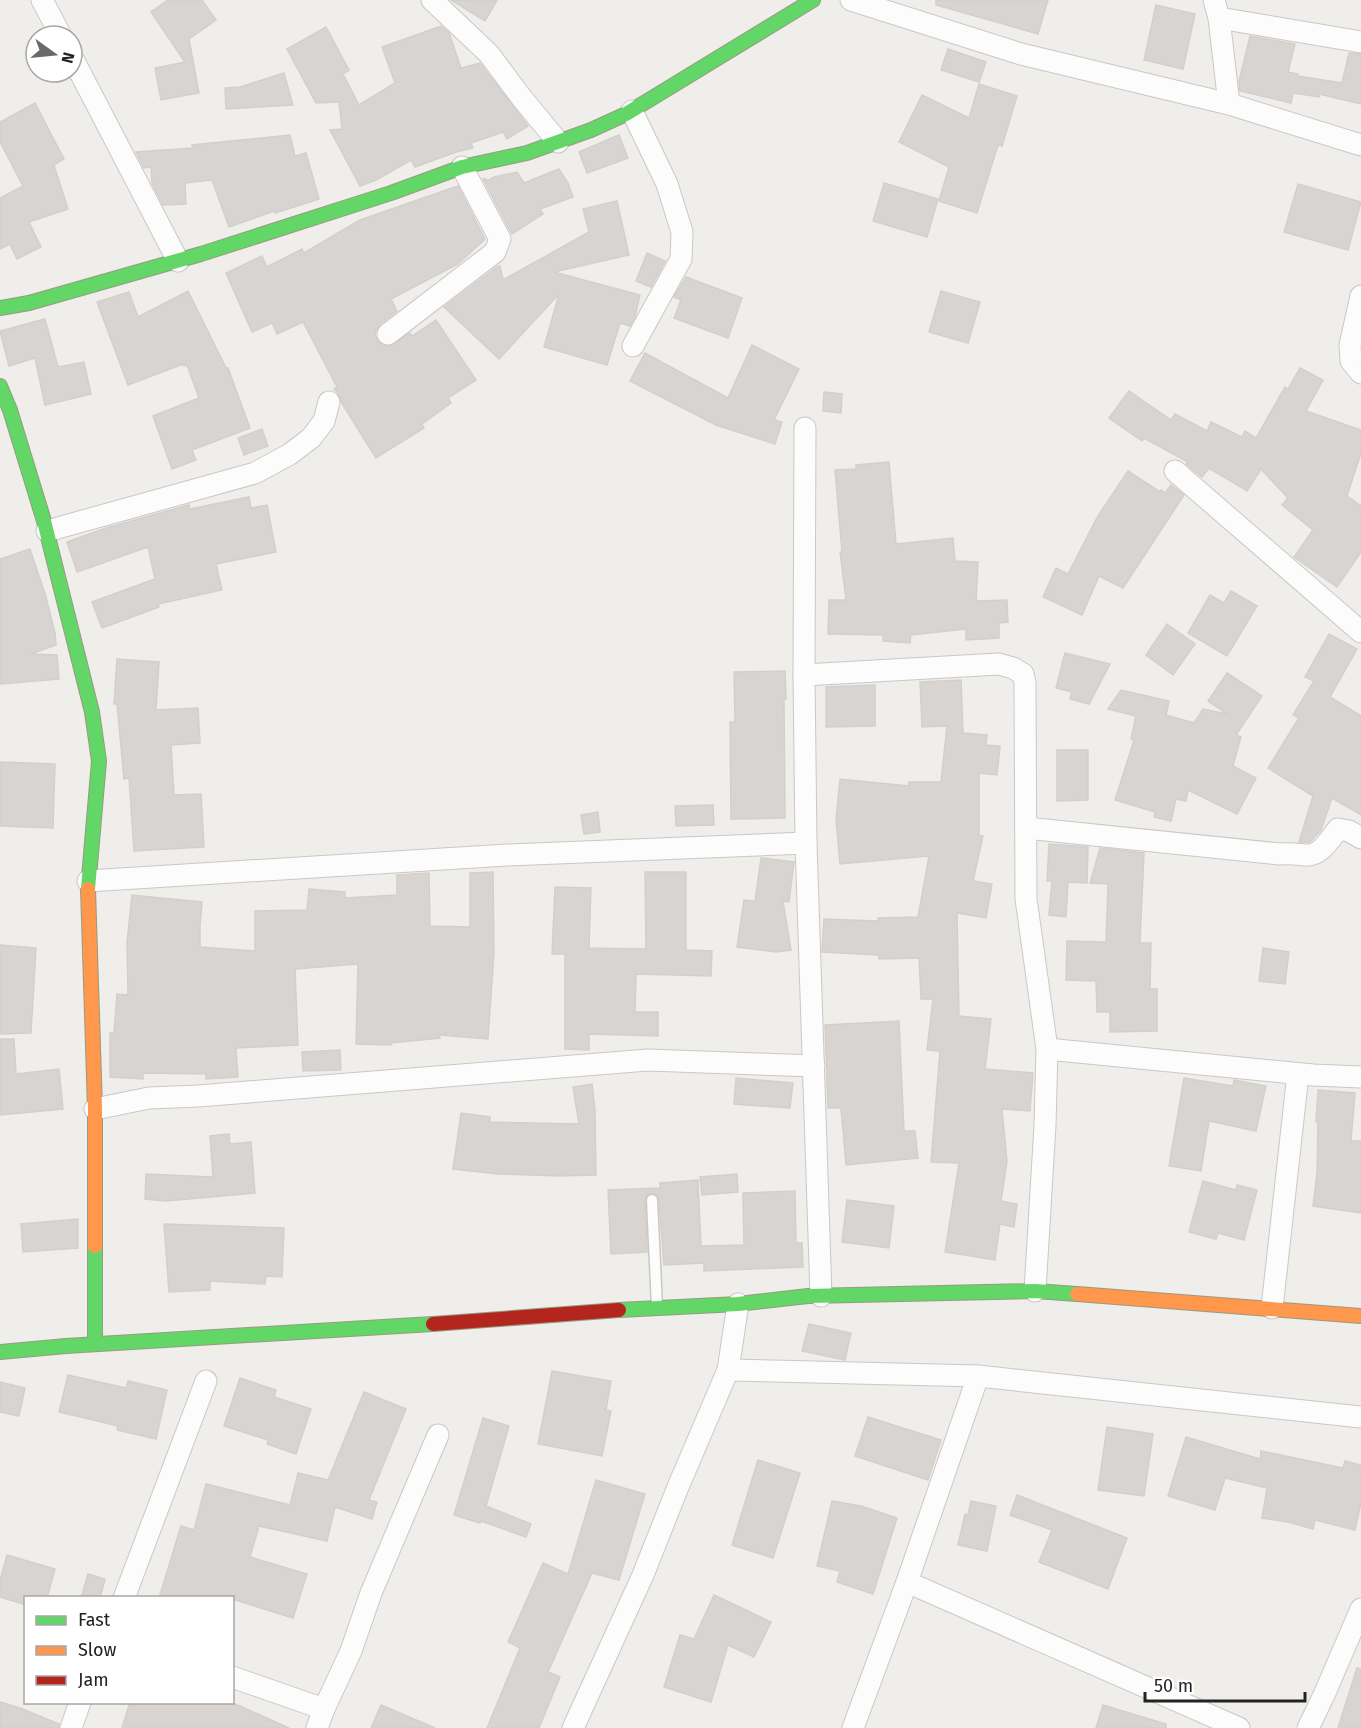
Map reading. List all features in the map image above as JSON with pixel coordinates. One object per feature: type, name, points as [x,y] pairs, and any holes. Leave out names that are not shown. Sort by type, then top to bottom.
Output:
[{"type":"street","points":[[42,0],[55,24]]},
{"type":"street","points":[[432,0],[489,54],[521,98],[558,142]]},
{"type":"street","points":[[0,308],[29,303],[178,261],[391,193],[462,167],[527,153],[591,130],[632,111],[813,0]]},
{"type":"street","points":[[851,0],[1022,54],[1229,104],[1361,145]]},
{"type":"street","points":[[1229,104],[1216,9],[1361,42]]},
{"type":"street","points":[[84,80],[178,261]]},
{"type":"street","points":[[632,111],[667,184],[682,232],[681,259],[633,346]]},
{"type":"street","points":[[388,334],[495,252],[500,239],[462,167]]},
{"type":"street","points":[[1361,296],[1350,345],[1351,361],[1361,373]]},
{"type":"street","points":[[0,386],[10,410],[46,531],[92,712],[99,761],[87,899],[95,1109],[95,1344]]},
{"type":"street","points":[[46,531],[255,473],[290,454],[311,438],[324,422],[329,402]]},
{"type":"street","points":[[805,428],[806,843],[820,1296]]},
{"type":"street","points":[[1175,471],[1361,632]]},
{"type":"street","points":[[804,675],[999,664],[1023,674],[1025,684],[1026,899],[1047,1049],[1035,1290]]},
{"type":"street","points":[[1026,828],[1308,856],[1322,849],[1338,829],[1349,831],[1361,838]]},
{"type":"street","points":[[88,881],[507,855],[806,843]]},
{"type":"street","points":[[1047,1049],[1298,1074],[1361,1077]]},
{"type":"street","points":[[95,1109],[149,1098],[648,1060],[814,1066]]},
{"type":"street","points":[[1272,1308],[1298,1074]]},
{"type":"street","points":[[0,1352],[95,1344],[396,1327],[657,1307],[738,1304],[820,1296],[1035,1290],[1361,1316]]},
{"type":"street","points":[[573,1728],[643,1575],[728,1370],[738,1304]]},
{"type":"street","points":[[728,1370],[978,1376],[1361,1417]]},
{"type":"street","points":[[853,1728],[907,1582],[978,1376]]},
{"type":"street","points":[[125,1596],[206,1381]]},
{"type":"street","points":[[234,1678],[320,1719],[351,1651],[371,1593],[438,1435]]},
{"type":"street","points":[[907,1582],[1239,1728]]},
{"type":"street","points":[[1308,1728],[1360,1614]]},
{"type":"street","points":[[71,1728],[79,1704]]},
{"type":"lane","points":[[652,1200],[657,1307]]},
{"type":"building","points":[[168,0],[202,0],[216,20],[189,39],[199,93],[161,100],[155,68],[185,62],[151,12]]},
{"type":"building","points":[[451,0],[497,0],[485,21]]},
{"type":"building","points":[[936,0],[1048,0],[1038,34],[936,5]]},
{"type":"building","points":[[1156,5],[1195,14],[1183,69],[1144,60]]},
{"type":"building","points":[[441,26],[449,33],[461,68],[480,63],[528,126],[507,139],[503,132],[471,143],[473,148],[415,167],[411,160],[376,180],[360,186],[330,130],[342,129],[339,102],[316,103],[287,49],[326,27],[349,70],[343,74],[359,105],[395,83],[382,47]]},
{"type":"building","points":[[1250,36],[1295,44],[1288,72],[1298,74],[1298,76],[1342,83],[1349,53],[1361,54],[1361,104],[1319,94],[1319,97],[1293,93],[1291,103],[1240,91],[1239,81]]},
{"type":"building","points":[[948,49],[986,62],[979,82],[941,70]]},
{"type":"building","points":[[284,73],[293,105],[226,109],[225,88],[240,87]]},
{"type":"building","points":[[979,84],[1017,96],[1002,146],[998,145],[977,213],[939,201],[949,167],[899,142],[922,95],[969,118]]},
{"type":"building","points":[[35,103],[64,159],[54,165],[68,209],[29,222],[41,247],[17,259],[10,244],[0,249],[0,198],[23,186],[0,142],[0,122]]},
{"type":"building","points":[[290,135],[295,156],[306,153],[319,199],[275,213],[274,211],[229,227],[212,180],[185,183],[186,204],[163,205],[152,183],[151,167],[144,168],[136,152],[193,148],[192,145]]},
{"type":"building","points":[[619,135],[628,158],[587,173],[579,152]]},
{"type":"building","points":[[559,169],[573,197],[540,209],[543,214],[512,234],[483,179],[487,181],[494,177],[517,172],[524,183]]},
{"type":"building","points":[[884,183],[938,199],[927,237],[873,221]]},
{"type":"building","points":[[1298,184],[1361,202],[1348,250],[1284,232]]},
{"type":"building","points":[[458,186],[485,239],[458,264],[391,299],[397,311],[380,324],[375,335],[383,345],[390,346],[410,333],[412,336],[436,320],[476,380],[448,398],[451,403],[422,424],[424,428],[376,458],[334,389],[337,387],[303,322],[277,334],[272,323],[252,332],[226,273],[262,256],[267,267],[302,249],[304,253],[360,220]]},
{"type":"building","points":[[617,201],[629,255],[554,272],[640,295],[635,317],[630,326],[620,323],[607,365],[544,347],[559,294],[499,359],[444,307],[497,267],[500,266],[503,280],[589,232],[583,209]]},
{"type":"building","points":[[647,253],[665,261],[651,287],[636,281]]},
{"type":"building","points":[[686,277],[742,298],[728,338],[674,318],[681,300],[674,297]]},
{"type":"building","points":[[188,291],[228,368],[250,428],[192,450],[196,460],[172,469],[153,416],[199,398],[187,365],[183,364],[128,385],[97,302],[129,292],[138,317]]},
{"type":"building","points":[[941,291],[980,302],[968,343],[929,332]]},
{"type":"building","points":[[45,319],[58,367],[84,362],[91,394],[45,405],[35,358],[9,366],[0,331]]},
{"type":"building","points":[[752,345],[799,369],[774,420],[782,422],[775,444],[716,425],[630,381],[645,353],[728,398]]},
{"type":"building","points":[[1300,368],[1323,380],[1306,411],[1361,430],[1361,453],[1347,496],[1361,506],[1361,552],[1337,587],[1294,557],[1313,530],[1282,505],[1288,498],[1261,469],[1247,491],[1209,468],[1202,477],[1186,464],[1188,462],[1144,438],[1142,441],[1109,418],[1129,391],[1171,420],[1175,414],[1207,431],[1211,422],[1242,437],[1245,431],[1256,438],[1285,387],[1288,389]]},
{"type":"building","points":[[824,392],[842,394],[841,413],[823,411]]},
{"type":"building","points":[[262,429],[268,446],[244,455],[238,438]]},
{"type":"building","points":[[889,462],[896,544],[953,538],[955,561],[978,562],[976,601],[1007,600],[1008,622],[999,623],[999,638],[966,640],[966,629],[911,635],[910,643],[883,641],[883,635],[828,634],[829,600],[846,600],[840,552],[842,552],[835,470],[856,469],[856,465]]},
{"type":"building","points":[[1128,471],[1160,492],[1161,490],[1165,493],[1171,485],[1184,495],[1123,588],[1099,576],[1082,615],[1043,597],[1056,568],[1068,574],[1098,516]]},
{"type":"building","points":[[249,497],[251,508],[267,505],[276,552],[216,564],[222,590],[158,604],[159,607],[102,628],[92,602],[155,579],[148,547],[77,572],[67,542],[106,528],[189,505],[190,509]]},
{"type":"building","points":[[30,549],[46,597],[56,645],[31,654],[57,655],[59,679],[0,684],[0,559]]},
{"type":"building","points":[[1231,591],[1257,606],[1227,656],[1188,633],[1210,595],[1224,603]]},
{"type":"building","points":[[1167,624],[1195,644],[1173,675],[1146,655]]},
{"type":"building","points":[[1329,634],[1357,649],[1330,697],[1361,716],[1361,815],[1332,798],[1321,830],[1310,842],[1299,842],[1313,796],[1268,768],[1299,718],[1293,715],[1314,681],[1305,677]]},
{"type":"building","points":[[1065,653],[1110,664],[1089,704],[1070,699],[1072,692],[1056,688]]},
{"type":"building","points":[[117,659],[159,662],[156,710],[198,708],[200,743],[171,745],[174,795],[201,794],[204,847],[134,851],[129,778],[124,779],[117,704],[114,704]]},
{"type":"building","points":[[785,671],[785,818],[731,819],[730,722],[735,722],[734,672]]},
{"type":"building","points":[[1227,673],[1262,696],[1236,735],[1241,737],[1233,766],[1256,778],[1237,814],[1188,790],[1186,801],[1176,799],[1171,821],[1154,817],[1155,812],[1115,800],[1134,740],[1131,739],[1136,716],[1108,709],[1121,690],[1169,701],[1166,715],[1194,723],[1203,709],[1227,714],[1208,701]]},
{"type":"building","points":[[961,680],[963,733],[987,735],[986,745],[1000,746],[997,775],[979,773],[979,835],[983,836],[973,881],[992,884],[986,918],[957,913],[959,1016],[991,1019],[985,1069],[1033,1073],[1030,1111],[1002,1109],[1007,1161],[1001,1201],[1017,1204],[1014,1227],[1000,1224],[995,1260],[945,1252],[959,1163],[931,1162],[940,1051],[927,1050],[933,999],[921,999],[919,958],[879,959],[879,955],[822,952],[824,919],[878,921],[878,918],[918,917],[929,856],[840,864],[836,819],[840,779],[909,786],[909,782],[941,782],[947,726],[922,727],[920,682]]},
{"type":"building","points":[[875,685],[875,726],[826,727],[826,687]]},
{"type":"building","points":[[1057,750],[1088,750],[1088,800],[1057,801]]},
{"type":"building","points":[[0,762],[55,764],[53,828],[0,826]]},
{"type":"building","points":[[713,805],[714,825],[676,826],[675,806]]},
{"type":"building","points":[[598,812],[600,832],[584,834],[581,815]]},
{"type":"building","points":[[1049,844],[1088,847],[1087,883],[1068,882],[1066,917],[1049,915],[1052,881],[1047,881]]},
{"type":"building","points":[[1100,848],[1144,853],[1140,943],[1151,943],[1150,989],[1157,989],[1157,1031],[1110,1032],[1110,1012],[1097,1012],[1096,981],[1066,980],[1067,941],[1106,942],[1108,884],[1090,883]]},
{"type":"building","points":[[761,858],[794,862],[789,902],[783,901],[791,950],[776,952],[737,947],[744,900],[755,901]]},
{"type":"building","points":[[493,872],[494,953],[488,1039],[439,1035],[440,1038],[391,1043],[391,1045],[356,1044],[358,964],[295,969],[298,1045],[236,1048],[238,1077],[206,1079],[206,1074],[143,1073],[143,1079],[110,1077],[110,1033],[114,1033],[117,994],[128,995],[127,942],[132,895],[202,902],[200,947],[255,951],[255,911],[307,910],[309,889],[345,892],[345,898],[397,895],[397,875],[429,873],[430,926],[470,927],[470,873]]},
{"type":"building","points":[[645,872],[686,872],[686,950],[712,951],[711,976],[636,974],[635,1012],[658,1012],[658,1036],[589,1034],[589,1050],[565,1049],[565,954],[552,954],[555,887],[591,888],[589,948],[646,949]]},
{"type":"building","points":[[0,945],[36,948],[31,1033],[0,1034]]},
{"type":"building","points":[[1263,948],[1289,952],[1285,984],[1259,981]]},
{"type":"building","points":[[899,1021],[904,1131],[915,1131],[918,1158],[846,1165],[841,1108],[828,1108],[825,1025]]},
{"type":"building","points":[[0,1039],[14,1039],[16,1074],[59,1069],[63,1109],[0,1115]]},
{"type":"building","points":[[340,1050],[341,1070],[303,1071],[302,1052]]},
{"type":"building","points":[[736,1078],[793,1083],[790,1108],[734,1104]]},
{"type":"building","points":[[1184,1078],[1233,1086],[1234,1080],[1266,1086],[1256,1131],[1209,1121],[1201,1171],[1169,1166]]},
{"type":"building","points":[[592,1084],[595,1110],[596,1175],[498,1174],[453,1169],[461,1113],[490,1117],[490,1122],[579,1124],[573,1087]]},
{"type":"building","points":[[1318,1090],[1355,1093],[1351,1141],[1361,1141],[1361,1213],[1313,1206],[1317,1172]]},
{"type":"building","points":[[229,1134],[230,1144],[251,1142],[255,1193],[166,1201],[145,1199],[146,1174],[213,1177],[210,1136]]},
{"type":"building","points":[[737,1174],[738,1192],[702,1195],[700,1177]]},
{"type":"building","points":[[698,1180],[701,1246],[744,1245],[743,1193],[795,1191],[796,1243],[802,1243],[803,1267],[704,1271],[704,1263],[664,1265],[659,1200],[658,1196],[652,1193],[648,1194],[645,1200],[647,1252],[611,1254],[608,1190],[660,1188],[660,1183]]},
{"type":"building","points":[[1203,1181],[1236,1190],[1237,1185],[1257,1190],[1244,1240],[1218,1233],[1216,1239],[1189,1232]]},
{"type":"building","points":[[847,1200],[894,1206],[889,1248],[842,1242]]},
{"type":"building","points":[[78,1219],[78,1248],[23,1252],[21,1224]]},
{"type":"building","points":[[164,1224],[284,1228],[282,1277],[266,1276],[265,1284],[210,1281],[210,1290],[169,1292]]},
{"type":"building","points":[[809,1324],[851,1333],[845,1360],[802,1351]]},
{"type":"building","points":[[552,1371],[611,1381],[606,1410],[611,1411],[602,1456],[538,1444]]},
{"type":"building","points":[[68,1375],[126,1388],[128,1381],[167,1390],[156,1439],[117,1430],[118,1426],[59,1412]]},
{"type":"building","points":[[240,1378],[276,1390],[274,1397],[311,1409],[296,1454],[267,1444],[268,1440],[224,1426]]},
{"type":"building","points":[[0,1382],[25,1388],[19,1416],[0,1412]]},
{"type":"building","points":[[364,1392],[406,1409],[369,1500],[377,1502],[372,1519],[335,1507],[327,1541],[259,1526],[250,1557],[307,1574],[293,1618],[234,1600],[234,1596],[160,1596],[181,1526],[194,1530],[206,1484],[290,1505],[298,1473],[328,1480]]},
{"type":"building","points":[[868,1417],[941,1440],[928,1480],[855,1456]]},
{"type":"building","points":[[483,1418],[509,1426],[486,1506],[531,1524],[526,1537],[481,1521],[480,1523],[454,1515]]},
{"type":"building","points":[[1107,1427],[1153,1434],[1144,1496],[1098,1490]]},
{"type":"building","points":[[1186,1437],[1260,1459],[1261,1451],[1343,1468],[1345,1461],[1361,1465],[1361,1503],[1355,1530],[1315,1520],[1313,1529],[1262,1518],[1267,1488],[1225,1478],[1215,1510],[1168,1496]]},
{"type":"building","points":[[758,1460],[800,1473],[773,1558],[732,1545]]},
{"type":"building","points":[[596,1480],[645,1494],[619,1580],[592,1573],[548,1672],[560,1677],[539,1728],[487,1728],[520,1648],[508,1642],[543,1563],[568,1574]]},
{"type":"building","points":[[1017,1495],[1127,1538],[1108,1589],[1039,1562],[1052,1530],[1010,1515]]},
{"type":"building","points":[[832,1501],[861,1506],[897,1518],[873,1594],[837,1582],[840,1571],[817,1566]]},
{"type":"building","points":[[971,1501],[996,1506],[987,1551],[958,1545],[965,1514],[968,1515]]},
{"type":"building","points":[[7,1555],[55,1569],[48,1596],[24,1596],[24,1604],[0,1597],[0,1580]]},
{"type":"building","points":[[88,1574],[105,1579],[101,1596],[82,1596]]},
{"type":"building","points":[[714,1595],[771,1622],[754,1657],[728,1645],[711,1702],[664,1687],[680,1635],[694,1639]]},
{"type":"building","points":[[1357,1668],[1361,1669],[1361,1728],[1338,1728]]},
{"type":"building","points":[[0,1702],[59,1724],[59,1728],[0,1728]]},
{"type":"building","points":[[234,1703],[289,1728],[122,1728],[129,1704]]},
{"type":"building","points":[[381,1705],[435,1728],[371,1728]]},
{"type":"building","points":[[1103,1705],[1166,1724],[1166,1728],[1096,1728]]},
{"type":"traffic: fast","points":[[0,308],[29,303],[201,254],[391,193],[462,167],[527,153],[591,130],[626,114],[813,0]]},
{"type":"traffic: fast","points":[[0,386],[10,410],[44,521],[92,712],[99,761],[88,889]]},
{"type":"traffic: fast","points":[[95,1246],[95,1344]]},
{"type":"traffic: fast","points":[[619,1310],[738,1304],[808,1296],[1035,1291],[1077,1294]]},
{"type":"traffic: fast","points":[[0,1352],[433,1324]]},
{"type":"traffic: slow","points":[[88,889],[95,1109],[95,1246]]},
{"type":"traffic: slow","points":[[1077,1294],[1361,1316]]},
{"type":"traffic: jam","points":[[433,1324],[619,1310]]}]
